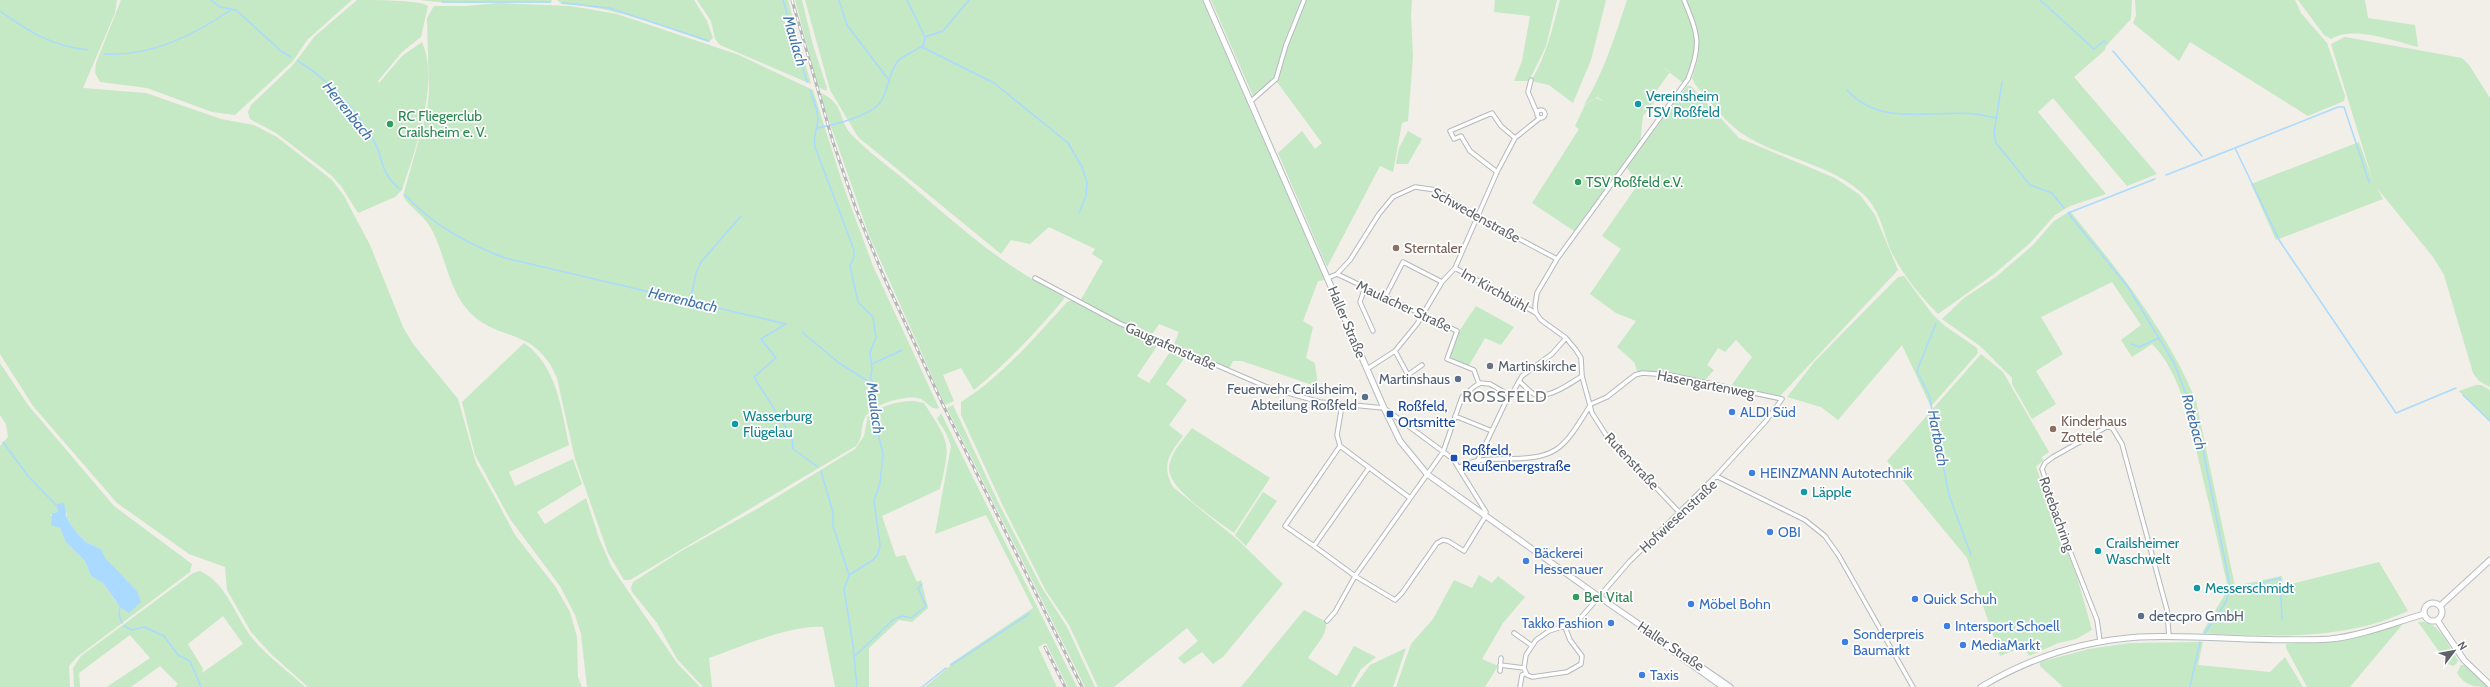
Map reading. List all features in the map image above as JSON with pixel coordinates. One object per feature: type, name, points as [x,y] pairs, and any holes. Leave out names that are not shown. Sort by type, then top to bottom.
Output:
[{"type":"main road","name":"Haller Straße","points":[[1206,0],[1394,431],[1414,461],[1427,474],[1486,517],[1730,687]]},
{"type":"main road","points":[[2440,606],[2490,560]]},
{"type":"main road","points":[[2434,603],[2440,606],[2442,613],[2437,620],[2429,620],[2424,614],[2423,610],[2427,604],[2434,603]]},
{"type":"main road","points":[[1981,687],[2001,675],[2047,656],[2078,646],[2100,642],[2169,637],[2303,640],[2332,638],[2424,614]]},
{"type":"main road","name":"Haller Straße","points":[[1631,619],[1650,635],[1723,687]]},
{"type":"main road","points":[[2437,620],[2464,660],[2490,685]]},
{"type":"street","points":[[1250,102],[1276,79],[1286,45],[1304,0]]},
{"type":"street","points":[[1536,313],[1537,293],[1558,259],[1688,79],[1694,59],[1698,37],[1684,0]]},
{"type":"street","points":[[1531,80],[1528,92],[1540,118]]},
{"type":"street","points":[[1367,369],[1395,351],[1422,314],[1442,282],[1455,268],[1497,172],[1515,138],[1544,116],[1544,112],[1540,111],[1537,113]]},
{"type":"street","points":[[1461,136],[1454,139],[1450,131],[1492,113],[1501,126],[1515,138]]},
{"type":"street","points":[[1457,128],[1470,151],[1497,172]]},
{"type":"street","name":"Schwedenstraße","points":[[1337,274],[1350,260],[1378,214],[1393,197],[1403,191],[1415,187],[1436,190],[1478,217],[1558,259]]},
{"type":"street","points":[[1385,297],[1403,262],[1442,282]]},
{"type":"street","name":"Im Kirchbühl","points":[[1455,268],[1536,313],[1566,338]]},
{"type":"street","points":[[1328,278],[1337,274]]},
{"type":"street","name":"Maulacher Straße","points":[[1337,274],[1457,331],[1447,359],[1474,370],[1479,384]]},
{"type":"street","name":"Gaugrafenstraße","points":[[1035,278],[1119,323],[1198,359],[1288,395],[1342,405],[1384,408]]},
{"type":"street","points":[[1366,287],[1360,302],[1372,331]]},
{"type":"street","points":[[1478,460],[1509,395],[1514,392],[1522,376],[1552,354],[1566,338]]},
{"type":"street","name":"Rutenstraße","points":[[1566,338],[1580,358],[1582,376],[1592,412],[1606,435],[1680,513]]},
{"type":"street","points":[[1395,351],[1408,375],[1422,365]]},
{"type":"street","name":"Hasengartenweg","points":[[1591,404],[1607,397],[1631,378],[1642,373],[1670,375],[1782,399],[1766,421],[1716,476]]},
{"type":"street","points":[[1519,381],[1534,394],[1540,395],[1560,389],[1582,376]]},
{"type":"street","points":[[1327,621],[1335,612],[1355,576],[1443,452],[1462,397],[1479,384],[1490,384],[1509,395]]},
{"type":"street","points":[[1460,467],[1478,460],[1522,459],[1551,454],[1567,441],[1591,404]]},
{"type":"street","points":[[1342,405],[1337,434],[1340,446],[1368,469],[1410,498]]},
{"type":"street","points":[[1340,446],[1285,526],[1355,576],[1395,600],[1402,594],[1437,543],[1443,540],[1448,541],[1464,551],[1486,517],[1486,512],[1460,467],[1443,452],[1403,424],[1384,408]]},
{"type":"street","points":[[1455,416],[1492,431]]},
{"type":"street","points":[[1394,431],[1403,424]]},
{"type":"street","name":"Rotebachring","points":[[2100,642],[2097,620],[2068,546],[2042,469],[2045,463],[2053,457],[2108,426],[2113,429],[2122,444],[2165,604],[2169,637]]},
{"type":"street","points":[[1314,546],[1368,469]]},
{"type":"street","name":"Hofwiesenstraße","points":[[1531,645],[1544,634],[1578,622],[1598,596],[1630,561],[1716,476],[1805,520],[1825,536],[1839,556],[1913,687]]},
{"type":"street","points":[[1514,633],[1531,645],[1526,655],[1524,668],[1526,673],[1532,676],[1567,672],[1581,664],[1582,656],[1570,640],[1565,627]]},
{"type":"street","points":[[1500,671],[1501,658]]},
{"type":"street","points":[[1500,665],[1524,668]]},
{"type":"street","points":[[1520,687],[1522,675],[1526,673]]},
{"type":"green space","points":[[0,0],[117,0],[115,13],[83,88],[146,93],[221,119],[254,125],[277,137],[332,180],[344,196],[370,245],[403,327],[413,344],[458,399],[476,463],[515,535],[555,586],[570,612],[577,637],[578,677],[582,687],[308,687],[271,654],[251,632],[227,590],[225,567],[189,554],[117,503],[33,406],[0,354]]},
{"type":"green space","points":[[121,0],[352,0],[307,40],[293,61],[235,115],[212,112],[147,88],[100,82],[95,73],[96,63]]},
{"type":"green space","points":[[357,0],[406,1],[428,6],[421,37],[402,52],[378,81],[379,83],[402,56],[422,42],[427,58],[427,96],[419,136],[402,190],[395,197],[358,213],[341,186],[331,175],[276,133],[250,119],[248,112],[251,105],[292,66],[315,36]]},
{"type":"green space","points":[[419,0],[552,0],[551,3],[452,3]]},
{"type":"green space","points":[[557,0],[694,0],[707,21],[713,38],[708,42],[654,23],[600,9],[562,4]]},
{"type":"green space","points":[[697,0],[788,0],[811,84],[720,45],[715,39],[711,21]]},
{"type":"green space","points":[[795,0],[802,0],[813,45],[827,88],[826,91],[818,87]]},
{"type":"green space","points":[[805,0],[1202,0],[1325,280],[1318,281],[1303,321],[1313,327],[1306,358],[1315,363],[1318,387],[1242,361],[1233,361],[1229,369],[1173,346],[1179,332],[1159,324],[1151,336],[1080,301],[1103,261],[1092,254],[1095,249],[1049,227],[1030,244],[1011,240],[1001,254],[858,137],[830,90]]},
{"type":"green space","points":[[1211,0],[1301,0],[1286,38],[1276,74],[1259,94],[1253,96]]},
{"type":"green space","points":[[1306,0],[1412,0],[1411,14],[1413,57],[1408,121],[1402,123],[1393,172],[1380,166],[1327,267],[1278,153],[1302,131],[1315,149],[1322,143],[1277,82],[1289,40]]},
{"type":"green space","points":[[1495,0],[1557,0],[1546,46],[1529,81],[1514,81],[1522,61],[1530,16],[1494,12]]},
{"type":"green space","points":[[1560,0],[1606,0],[1591,60],[1573,103],[1549,85],[1531,81],[1545,52]]},
{"type":"green space","points":[[1627,0],[1683,0],[1694,32],[1695,51],[1693,61],[1683,83],[1670,72],[1654,94],[1658,97],[1643,116],[1640,143],[1574,231],[1532,203],[1579,129],[1575,126],[1585,105],[1596,98],[1605,102],[1597,97],[1584,105],[1603,67]]},
{"type":"green space","points":[[1686,0],[2132,0],[2131,19],[2106,46],[2105,50],[2074,77],[2157,174],[2127,186],[2053,98],[2038,112],[2106,194],[2070,206],[2055,215],[2029,244],[1994,274],[1938,314],[1919,293],[1901,269],[1892,253],[1878,214],[1863,194],[1850,184],[1823,169],[1778,152],[1741,133],[1720,114],[1695,84],[1692,78],[1698,55],[1699,38],[1695,21]]},
{"type":"green space","points":[[2135,0],[2295,0],[2301,13],[2327,43],[2345,96],[2344,101],[2308,116],[2190,42],[2179,61],[2133,23],[2136,15]]},
{"type":"green space","points":[[2298,0],[2365,0],[2368,18],[2415,25],[2418,47],[2386,38],[2362,34],[2340,35],[2331,39],[2324,35]]},
{"type":"green space","points":[[499,3],[570,6],[617,14],[739,55],[813,90],[843,185],[873,266],[939,408],[936,409],[930,406],[921,399],[908,398],[890,401],[874,408],[865,417],[860,439],[856,446],[630,580],[624,580],[608,553],[575,459],[557,378],[548,361],[537,349],[514,336],[489,327],[477,319],[466,308],[454,289],[439,246],[429,225],[403,196],[427,111],[429,92],[427,18],[434,6],[466,6]]},
{"type":"green space","points":[[2345,37],[2462,58],[2469,65],[2490,98],[2490,387],[2479,381],[2473,373],[2444,275],[2433,257],[2377,188],[2383,199],[2276,240],[2251,184],[2359,142],[2373,181],[2331,44]]},
{"type":"green space","points":[[1687,86],[1691,86],[1739,138],[1835,178],[1860,195],[1875,215],[1898,270],[1780,396],[1731,386],[1752,357],[1736,340],[1725,352],[1718,348],[1707,365],[1714,370],[1705,380],[1668,372],[1638,373],[1634,362],[1617,347],[1636,321],[1616,313],[1590,294],[1621,249],[1602,236],[1639,183],[1626,167]]},
{"type":"green space","points":[[819,92],[828,97],[837,106],[847,128],[857,140],[961,228],[1021,272],[1063,295],[1064,299],[1032,335],[1010,358],[974,390],[961,368],[943,375],[954,401],[945,405],[869,235]]},
{"type":"green space","points":[[1408,131],[1422,139],[1408,164],[1396,164],[1399,148]]},
{"type":"green space","points":[[2070,211],[2123,278],[2156,325],[2171,350],[2196,401],[2235,586],[2282,576],[2283,586],[2379,562],[2408,611],[2370,625],[2325,633],[2263,636],[2202,633],[2225,594],[2227,584],[2189,421],[2178,386],[2171,370],[2152,344],[2132,357],[2121,340],[2141,325],[2112,282],[2041,317],[2063,354],[2036,371],[2056,404],[2032,419],[2012,384],[2012,378],[1980,346],[1942,319],[1964,298],[1996,277],[2033,245],[2054,221]]},
{"type":"green space","points":[[1904,276],[1933,315],[1945,326],[1977,348],[1978,353],[1931,407],[1902,345],[1838,420],[1821,407],[1787,397],[1815,361],[1898,277]]},
{"type":"green space","points":[[1072,300],[1159,343],[1137,376],[1149,383],[1172,349],[1186,356],[1166,384],[1187,400],[1169,425],[1183,436],[1168,460],[1167,466],[1169,479],[1173,487],[1238,540],[1283,584],[1223,657],[1213,664],[1202,652],[1184,664],[1178,658],[1198,641],[1187,628],[1114,687],[1098,687],[1069,625],[1046,591],[1004,508],[961,415],[961,402],[991,380],[1030,343],[1067,302]]},
{"type":"green space","points":[[1476,306],[1514,327],[1501,345],[1485,338],[1468,367],[1448,358],[1460,330]]},
{"type":"green space","points":[[524,343],[535,352],[544,363],[551,376],[560,403],[569,445],[509,472],[515,486],[573,459],[582,484],[537,512],[545,524],[586,498],[599,538],[611,566],[677,663],[700,687],[587,687],[581,634],[575,615],[560,586],[510,519],[475,455],[462,402]]},
{"type":"green space","points":[[1981,354],[2003,372],[2049,452],[2042,457],[2043,460],[2036,467],[2077,577],[2092,630],[2076,639],[2058,643],[2029,656],[2023,647],[2000,656],[1967,558],[1887,461]]},
{"type":"green space","points":[[0,363],[28,405],[114,506],[192,564],[190,572],[77,657],[69,666],[70,687],[0,687],[0,446],[8,437],[6,424],[0,415]],"holes":[[[58,512],[67,513],[67,519],[77,533],[86,542],[101,549],[104,558],[137,591],[116,602],[103,583],[91,576],[85,561],[66,542],[67,539],[51,515],[52,513]]]},
{"type":"green space","points":[[2476,385],[2481,385],[2490,390],[2490,422],[2459,391]]},
{"type":"green space","points":[[914,401],[924,403],[939,427],[946,443],[946,461],[940,489],[882,516],[896,557],[905,555],[917,582],[921,580],[928,608],[912,622],[899,620],[869,648],[869,687],[835,687],[823,627],[810,627],[781,633],[709,658],[712,687],[703,687],[677,659],[657,623],[632,592],[631,588],[633,582],[683,550],[757,509],[855,449],[864,436],[868,416],[873,412],[895,403]]},
{"type":"green space","points":[[953,405],[999,504],[1042,588],[1067,627],[1095,687],[1085,687],[947,408]]},
{"type":"green space","points":[[941,413],[1077,687],[1068,687],[1046,643],[1038,647],[1057,687],[925,687],[950,666],[950,664],[1033,608],[986,515],[935,534],[951,446],[946,433],[937,419]]},
{"type":"green space","points":[[1192,428],[1270,478],[1234,533],[1206,513],[1185,495],[1176,485],[1171,476],[1169,468],[1172,457],[1178,446]]},
{"type":"green space","points":[[1263,492],[1277,501],[1246,546],[1235,535]]},
{"type":"green space","points":[[200,571],[218,584],[253,639],[305,687],[175,687],[178,684],[160,666],[131,687],[107,687],[150,658],[130,635],[79,673],[80,687],[74,687],[73,668],[81,656],[193,573]],"holes":[[[223,616],[243,644],[202,673],[203,669],[188,644]]]},
{"type":"green space","points":[[1479,575],[1492,583],[1498,576],[1525,597],[1503,623],[1482,659],[1498,666],[1485,687],[1396,687],[1411,644],[1433,619],[1454,580],[1472,588]]},
{"type":"green space","points":[[1304,610],[1325,621],[1326,626],[1323,635],[1308,658],[1337,676],[1354,646],[1376,657],[1361,669],[1351,687],[1241,687]]},
{"type":"green space","points":[[2418,622],[2425,622],[2431,625],[2442,634],[2458,660],[2457,663],[2453,666],[2448,664]]},
{"type":"green space","points":[[2402,625],[2350,687],[2307,687],[2286,648],[2286,644],[2334,640]]},
{"type":"green space","points":[[2203,642],[2198,665],[2270,672],[2285,657],[2303,687],[2063,687],[2040,666],[2040,662],[2089,649],[2130,643]]},
{"type":"green space","points":[[1406,648],[1393,687],[1354,687],[1370,665]]},
{"type":"green space","points":[[2461,665],[2465,665],[2488,687],[2479,687],[2463,681],[2457,673]]},
{"type":"water","points":[[64,503],[67,519],[77,533],[86,542],[101,549],[105,558],[137,591],[141,602],[129,613],[120,607],[103,583],[91,576],[85,561],[66,542],[60,528],[51,525],[52,513],[58,512],[57,504]]},
{"type":"waterway","name":"Herrenbach","points":[[211,0],[220,7],[236,10],[281,51],[291,57]]},
{"type":"waterway","name":"Maulach","points":[[783,0],[807,82]]},
{"type":"waterway","points":[[839,0],[847,25],[888,79]]},
{"type":"waterway","name":"Maulach","points":[[817,128],[854,118],[864,114],[879,104],[883,98],[893,70],[898,61],[924,44],[925,37],[907,0]]},
{"type":"waterway","points":[[925,37],[943,31],[969,0]]},
{"type":"waterway","points":[[2040,0],[2094,49],[2104,41],[2107,44]]},
{"type":"waterway","points":[[442,2],[550,2]]},
{"type":"waterway","points":[[562,3],[609,8],[709,41]]},
{"type":"waterway","points":[[105,54],[139,52],[172,42],[203,27],[232,9]]},
{"type":"waterway","points":[[0,11],[41,37],[63,45],[88,50]]},
{"type":"waterway","points":[[922,47],[994,83],[1068,143],[1082,167],[1087,182],[1086,196],[1079,213]]},
{"type":"waterway","points":[[2113,51],[2202,156]]},
{"type":"waterway","name":"Herrenbach","points":[[298,61],[309,68],[330,86],[358,117],[377,146],[385,171],[393,183],[400,189]]},
{"type":"waterway","name":"Rotebach","points":[[2002,82],[1994,133],[1996,143],[2030,185],[2052,193],[2064,208]]},
{"type":"waterway","points":[[1847,90],[1860,102],[1875,109],[1891,113],[1959,113],[1976,114],[1997,118]]},
{"type":"waterway","name":"Maulach","points":[[810,91],[818,116],[814,140],[815,147],[854,250],[854,257],[850,266],[858,302],[873,317],[876,338],[870,352],[872,370],[870,378],[875,386],[872,408],[883,454],[880,483],[874,501],[880,545],[878,554],[873,560],[849,575],[844,589],[853,645],[857,687]]},
{"type":"waterway","points":[[2235,148],[2338,107],[2344,107],[2369,182]]},
{"type":"waterway","points":[[2166,175],[2235,148],[2279,240],[2396,413],[2456,388]]},
{"type":"waterway","name":"Rotebach","points":[[2155,179],[2068,213],[2128,287],[2174,363],[2198,424],[2230,586],[2226,602],[2205,633]]},
{"type":"waterway","name":"Herrenbach","points":[[405,195],[427,215],[451,232],[477,246],[505,258],[786,324]]},
{"type":"waterway","points":[[690,302],[696,273],[701,262],[741,216]]},
{"type":"waterway","name":"Hartbach","points":[[1936,323],[1917,371],[1929,395],[1949,495],[1971,555]]},
{"type":"waterway","name":"Herrenbach","points":[[786,324],[761,339],[776,358],[754,377],[792,437],[793,449],[818,467]]},
{"type":"waterway","name":"Herrenbach","points":[[802,332],[839,363],[874,385]]},
{"type":"waterway","points":[[2131,344],[2139,347],[2159,338]]},
{"type":"waterway","points":[[872,364],[902,350]]},
{"type":"waterway","points":[[2463,395],[2490,421]]},
{"type":"waterway","points":[[3,442],[28,476],[57,506]]},
{"type":"waterway","name":"Herrenbach","points":[[821,471],[833,513],[833,526],[849,575]]},
{"type":"waterway","points":[[2231,591],[2280,578],[2282,620]]},
{"type":"waterway","points":[[855,656],[894,619],[902,616],[911,618],[926,606],[918,588],[922,584]]},
{"type":"waterway","points":[[120,607],[119,615],[122,623]]},
{"type":"waterway","points":[[951,665],[1029,614]]},
{"type":"waterway","points":[[124,626],[132,630],[144,627],[164,636],[178,655],[190,661],[201,687]]},
{"type":"waterway","name":"Rotebach","points":[[2190,687],[2200,642]]},
{"type":"waterway","points":[[922,687],[946,668]]},
{"type":"railway","points":[[792,0],[833,142],[856,209],[883,275],[944,407],[1082,687]]},
{"type":"railway","points":[[1045,647],[1065,687]]},
{"type":"place","name":"Vereinsheim TSV Roßfeld","points":[[1638,104]]},
{"type":"place","name":"RC Fliegerclub Crailsheim e. V.","points":[[390,124]]},
{"type":"place","name":"TSV Roßfeld e.V.","points":[[1578,182]]},
{"type":"place","name":"Sterntaler","points":[[1396,248]]},
{"type":"place","name":"Martinskirche","points":[[1490,366]]},
{"type":"place","name":"Martinshaus","points":[[1458,379]]},
{"type":"place","name":"Feuerwehr Crailsheim, Abteilung Roßfeld","points":[[1365,397]]},
{"type":"place","name":"ALDI Süd","points":[[1732,412]]},
{"type":"place","name":"Roßfeld, Ortsmitte","points":[[1390,414]]},
{"type":"place","name":"Wasserburg Flügelau","points":[[735,424]]},
{"type":"place","name":"Kinderhaus Zottele","points":[[2053,429]]},
{"type":"place","name":"Roßfeld, Reußenbergstraße","points":[[1454,458]]},
{"type":"place","name":"HEINZMANN Autotechnik","points":[[1752,473]]},
{"type":"place","name":"Läpple","points":[[1804,492]]},
{"type":"place","name":"OBI","points":[[1770,532]]},
{"type":"place","name":"Crailsheimer Waschwelt","points":[[2098,551]]},
{"type":"place","name":"Bäckerei Hessenauer","points":[[1526,561]]},
{"type":"place","name":"Messerschmidt","points":[[2197,588]]},
{"type":"place","name":"Bel Vital","points":[[1576,597]]},
{"type":"place","name":"Quick Schuh","points":[[1915,599]]},
{"type":"place","name":"Möbel Bohn","points":[[1691,604]]},
{"type":"place","name":"detecpro GmbH","points":[[2141,616]]},
{"type":"place","name":"Takko Fashion","points":[[1611,623]]},
{"type":"place","name":"Intersport Schoell","points":[[1947,626]]},
{"type":"place","name":"Sonderpreis Baumarkt","points":[[1845,642]]},
{"type":"place","name":"MediaMarkt","points":[[1963,645]]},
{"type":"place","name":"Taxis","points":[[1642,675]]},
{"type":"district","name":"ROSSFELD","points":[[1505,396]]}]
